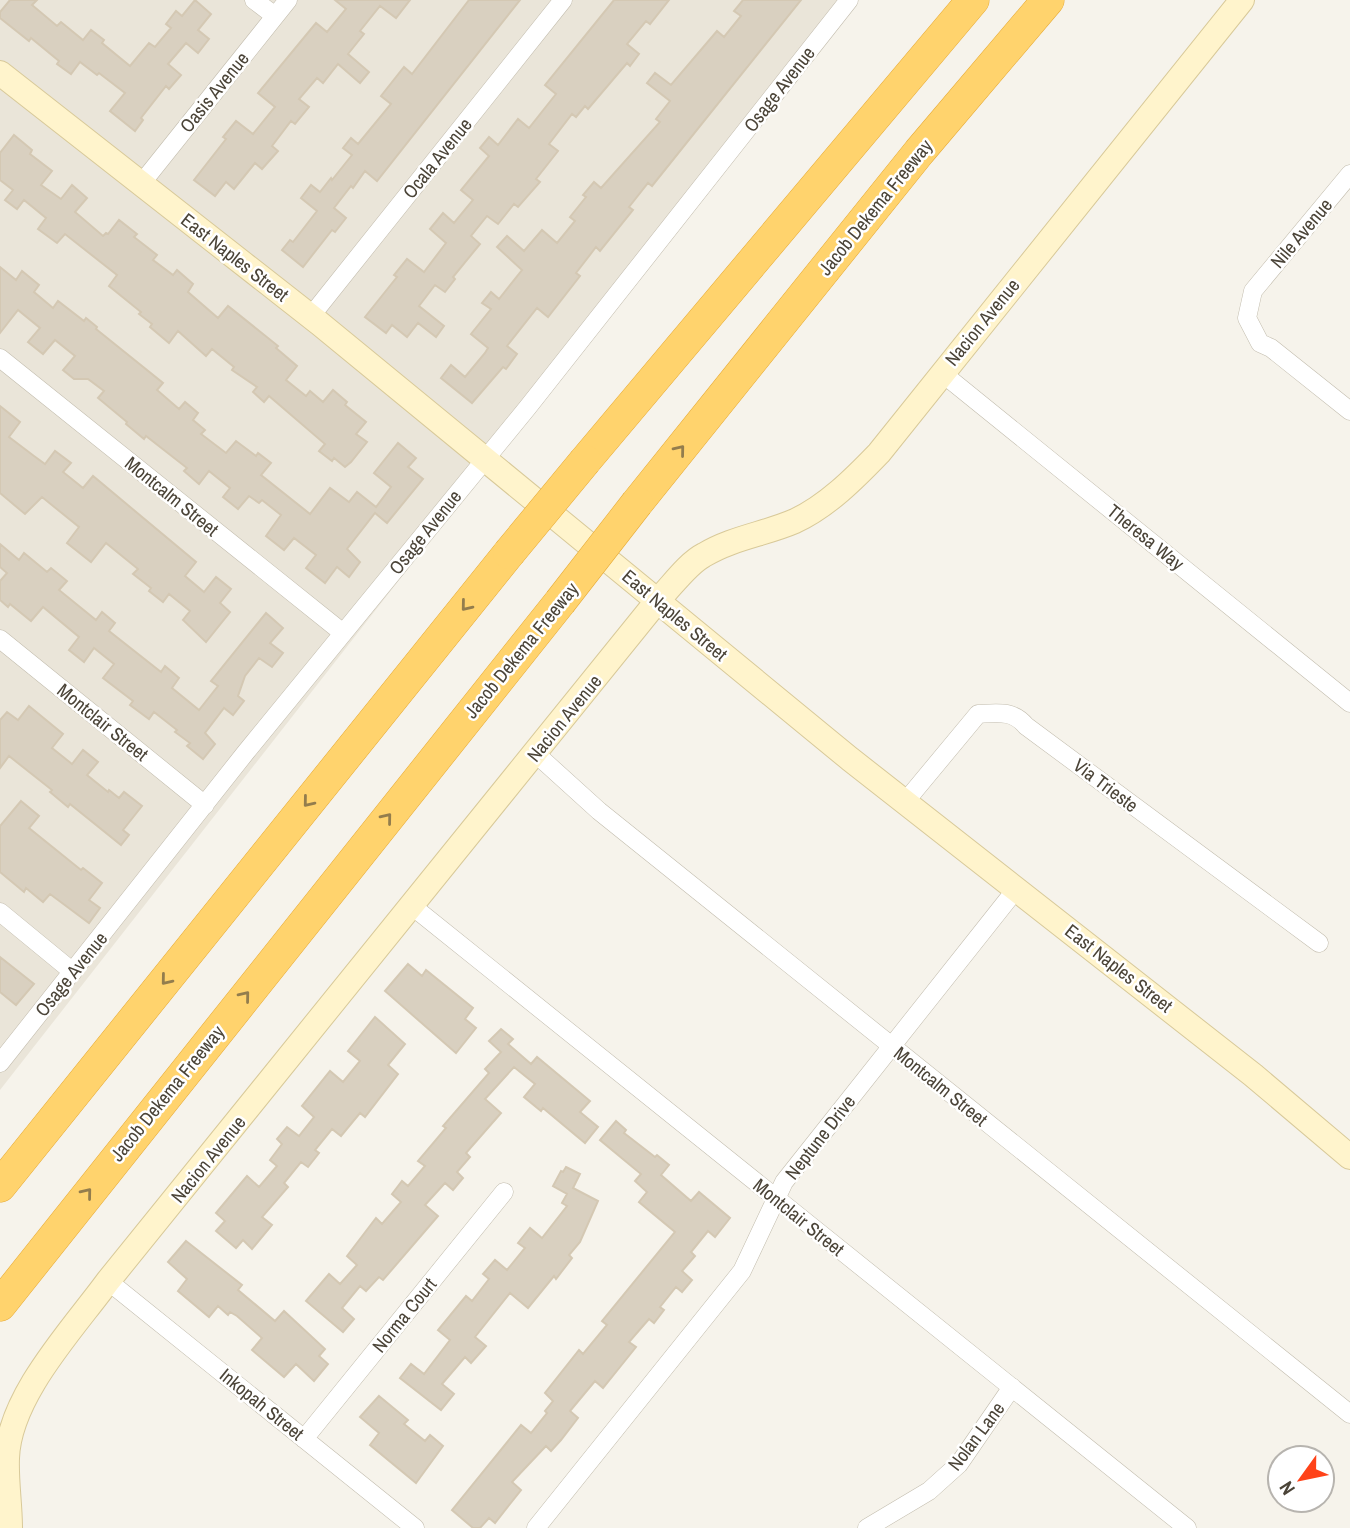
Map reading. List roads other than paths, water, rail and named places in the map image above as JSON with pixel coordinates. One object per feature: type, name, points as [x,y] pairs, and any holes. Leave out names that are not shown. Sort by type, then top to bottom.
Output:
[{"type":"highway","points":[[585,461],[958,0]]},
{"type":"highway","points":[[0,1186],[509,553],[973,0]]},
{"type":"highway","points":[[919,152],[1032,0]]},
{"type":"highway","name":"Jacob Dekema Freeway","points":[[0,1305],[52,1236],[919,152],[1048,0]]},
{"type":"highway","points":[[0,1325],[52,1236]]},
{"type":"street","points":[[254,0],[275,16]]},
{"type":"street","name":"Oasis Avenue","points":[[141,184],[288,0]]},
{"type":"street","name":"Ocala Avenue","points":[[311,316],[563,0]]},
{"type":"street","name":"Osage Avenue","points":[[0,1063],[343,633],[528,407],[849,0]]},
{"type":"street","name":"Nacion Avenue","points":[[10,1528],[7,1456],[14,1425],[31,1385],[108,1282],[658,600],[702,555],[795,520],[836,495],[878,453],[1242,0]]},
{"type":"street","name":"East Naples Street","points":[[0,73],[311,316],[731,663],[1254,1075],[1350,1157]]},
{"type":"street","name":"Nile Avenue","points":[[1350,174],[1253,291],[1247,318],[1259,343],[1271,348],[1350,411]]},
{"type":"street","name":"Montcalm Street","points":[[0,358],[343,633]]},
{"type":"street","name":"Theresa Way","points":[[942,373],[1350,703]]},
{"type":"street","name":"Montclair Street","points":[[0,639],[205,805]]},
{"type":"street","name":"Via Trieste","points":[[905,802],[978,713],[1005,712],[1019,718],[1026,726],[1319,943]]},
{"type":"street","name":"Montcalm Street","points":[[536,753],[599,811],[1350,1414]]},
{"type":"street","name":"Neptune Drive","points":[[536,1528],[742,1271],[784,1182],[1017,888]]},
{"type":"street","name":"Montclair Street","points":[[412,906],[1187,1528]]},
{"type":"street","points":[[0,912],[73,972]]},
{"type":"street","name":"Norma Court","points":[[304,1439],[503,1192]]},
{"type":"street","name":"Inkopah Street","points":[[108,1282],[415,1528]]},
{"type":"street","name":"Nolan Lane","points":[[867,1528],[929,1491],[959,1464],[1012,1387]]}]
